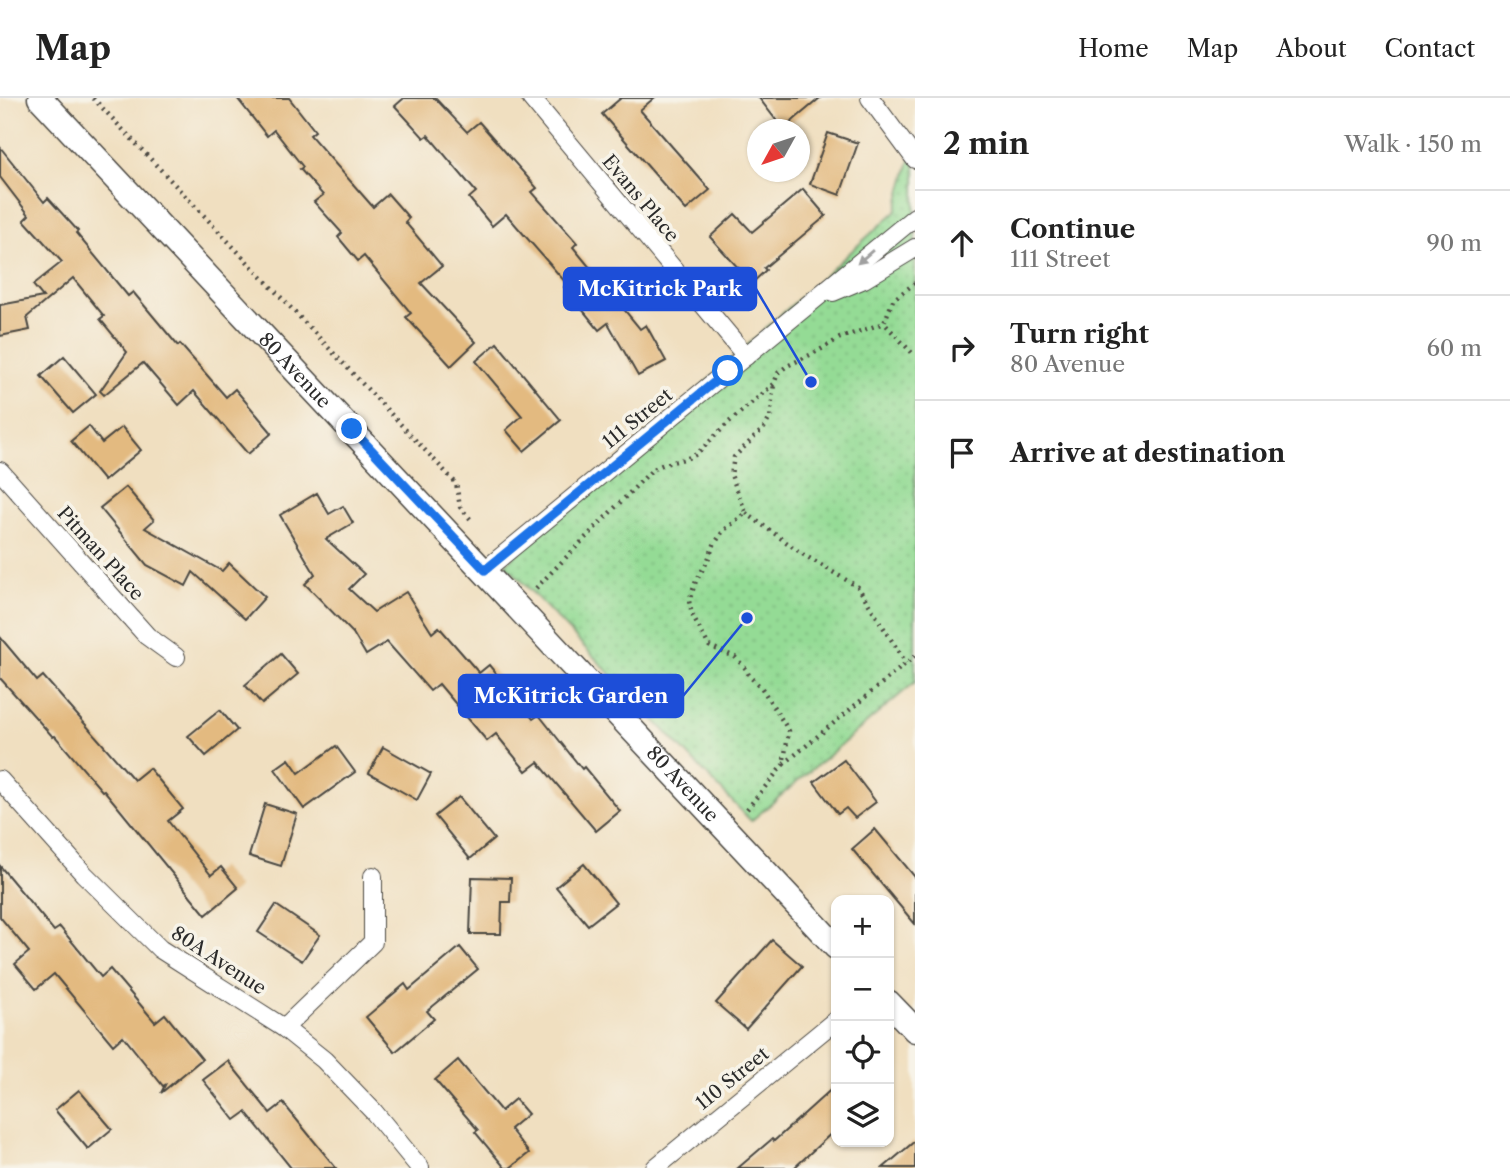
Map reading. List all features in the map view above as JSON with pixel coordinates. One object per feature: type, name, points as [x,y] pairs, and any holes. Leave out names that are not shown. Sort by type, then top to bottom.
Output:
[{"type":"street","name":"80 Avenue","points":[[40,98],[831,942]]},
{"type":"street","name":"Evans Place","points":[[531,98],[746,356]]},
{"type":"street","points":[[870,98],[915,159]]},
{"type":"street","name":"111 Street","points":[[485,570],[915,217]]},
{"type":"street","name":"111 Street","points":[[817,299],[864,279],[915,248]]},
{"type":"street","name":"Pitman Place","points":[[0,471],[147,636],[176,657]]},
{"type":"street","name":"80A Avenue","points":[[0,780],[84,874],[160,949],[284,1028],[324,1060],[374,1112],[420,1168]]},
{"type":"street","points":[[284,1028],[373,942],[373,876]]},
{"type":"street","points":[[894,1008],[915,1030]]},
{"type":"street","name":"110 Street","points":[[655,1168],[835,1021]]},
{"type":"path","points":[[93,98],[456,483],[460,507],[475,524]]},
{"type":"path","points":[[906,663],[858,587],[804,555],[746,513],[731,475],[734,457],[764,428],[770,418],[778,373],[840,338],[884,323],[894,300],[915,283]]},
{"type":"path","points":[[884,323],[915,356]]},
{"type":"path","points":[[536,588],[651,471],[667,463],[692,457],[774,384]]},
{"type":"path","points":[[746,513],[723,531],[696,580],[689,601],[692,615],[709,646],[735,657],[761,687],[783,720],[789,731],[783,765]]},
{"type":"path","points":[[747,809],[783,765],[915,656]]},
{"type":"green space","points":[[915,142],[915,682],[751,821],[505,564],[896,211]]},
{"type":"building","points":[[237,98],[289,98],[315,131],[310,135],[373,207],[388,194],[409,218],[405,222],[442,266],[421,283],[476,342],[451,366],[406,317],[411,313],[364,256],[358,261],[338,237],[342,233],[314,202],[323,195],[300,169],[303,167],[274,130],[267,136]]},
{"type":"building","points":[[404,98],[435,98],[467,132],[479,122],[537,188],[532,192],[577,243],[573,247],[640,329],[646,325],[666,361],[638,376],[608,323],[599,330],[564,287],[567,284],[506,214],[492,226],[469,198],[476,192],[428,135],[424,138],[395,106]]},
{"type":"building","points":[[621,98],[654,98],[640,110],[710,190],[686,210],[602,114]]},
{"type":"building","points":[[759,98],[820,98],[795,119],[775,119]]},
{"type":"building","points":[[828,133],[858,143],[840,195],[810,184]]},
{"type":"building","points":[[0,147],[44,202],[48,198],[78,231],[76,233],[128,296],[133,292],[178,346],[180,344],[226,397],[235,389],[272,433],[248,454],[194,391],[179,405],[143,363],[104,395],[100,391],[127,352],[100,319],[104,316],[73,278],[27,317],[30,330],[0,336],[0,305],[43,297],[33,285],[62,262],[24,220],[29,215],[0,177]]},
{"type":"building","points":[[803,189],[826,216],[764,268],[766,270],[752,283],[710,237],[735,214],[752,232]]},
{"type":"building","points":[[497,343],[561,420],[524,451],[506,430],[522,416],[476,361]]},
{"type":"building","points":[[64,356],[96,394],[73,413],[41,376]]},
{"type":"building","points":[[89,426],[102,443],[122,427],[141,450],[104,481],[71,441]]},
{"type":"building","points":[[126,487],[154,520],[145,528],[222,571],[229,563],[265,597],[245,619],[193,572],[186,586],[147,565],[100,508]]},
{"type":"building","points":[[317,493],[329,514],[343,506],[353,523],[326,539],[364,574],[349,589],[374,612],[406,592],[432,633],[439,627],[479,673],[489,665],[533,719],[539,715],[620,811],[596,831],[538,762],[526,771],[496,734],[487,741],[439,684],[430,691],[387,642],[366,655],[353,633],[305,584],[315,574],[280,515]]},
{"type":"building","points":[[0,637],[37,681],[43,676],[134,780],[149,768],[183,809],[168,821],[211,875],[221,867],[238,888],[206,915],[104,790],[102,791],[0,678]]},
{"type":"building","points":[[281,654],[298,674],[262,704],[245,685]]},
{"type":"building","points":[[220,710],[237,730],[206,756],[188,736]]},
{"type":"building","points":[[336,746],[355,772],[304,809],[275,769],[289,759],[299,773]]},
{"type":"building","points":[[383,747],[431,774],[417,800],[369,773]]},
{"type":"building","points":[[844,760],[876,802],[855,818],[846,808],[838,814],[814,782]]},
{"type":"building","points":[[459,797],[494,839],[470,859],[435,816]]},
{"type":"building","points":[[265,804],[297,814],[281,866],[249,856]]},
{"type":"building","points":[[875,829],[915,877],[915,924],[894,899],[894,895],[891,895],[852,849]]},
{"type":"building","points":[[584,864],[616,903],[588,925],[556,887]]},
{"type":"building","points":[[0,866],[54,931],[60,927],[101,977],[110,969],[155,1022],[165,1014],[202,1059],[161,1093],[165,1085],[163,1086],[123,1036],[113,1045],[54,974],[36,989],[15,964],[29,952],[0,917]]},
{"type":"building","points":[[472,877],[511,878],[510,902],[502,902],[501,934],[470,934]]},
{"type":"building","points":[[276,905],[320,935],[302,961],[258,932]]},
{"type":"building","points":[[772,940],[802,966],[746,1029],[716,1003]]},
{"type":"building","points":[[460,947],[478,969],[427,1011],[434,1019],[395,1052],[366,1017],[405,984],[409,990]]},
{"type":"building","points":[[458,1060],[501,1111],[515,1099],[528,1114],[510,1129],[529,1153],[510,1168],[505,1168],[475,1132],[478,1130],[435,1080]]},
{"type":"building","points":[[228,1061],[270,1113],[283,1103],[336,1168],[291,1168],[246,1112],[235,1120],[203,1080]]},
{"type":"building","points":[[79,1090],[112,1129],[88,1149],[55,1110]]},
{"type":"building","points":[[831,1090],[831,1134],[794,1168],[738,1168],[772,1139],[774,1141]]},
{"type":"building","points":[[915,1141],[915,1168],[883,1168]]},
{"type":"place","name":"McKitrick Park","points":[[811,382]]},
{"type":"place","name":"McKitrick Garden","points":[[747,618]]},
{"type":"route","points":[[352,429],[485,570],[728,371]]}]
